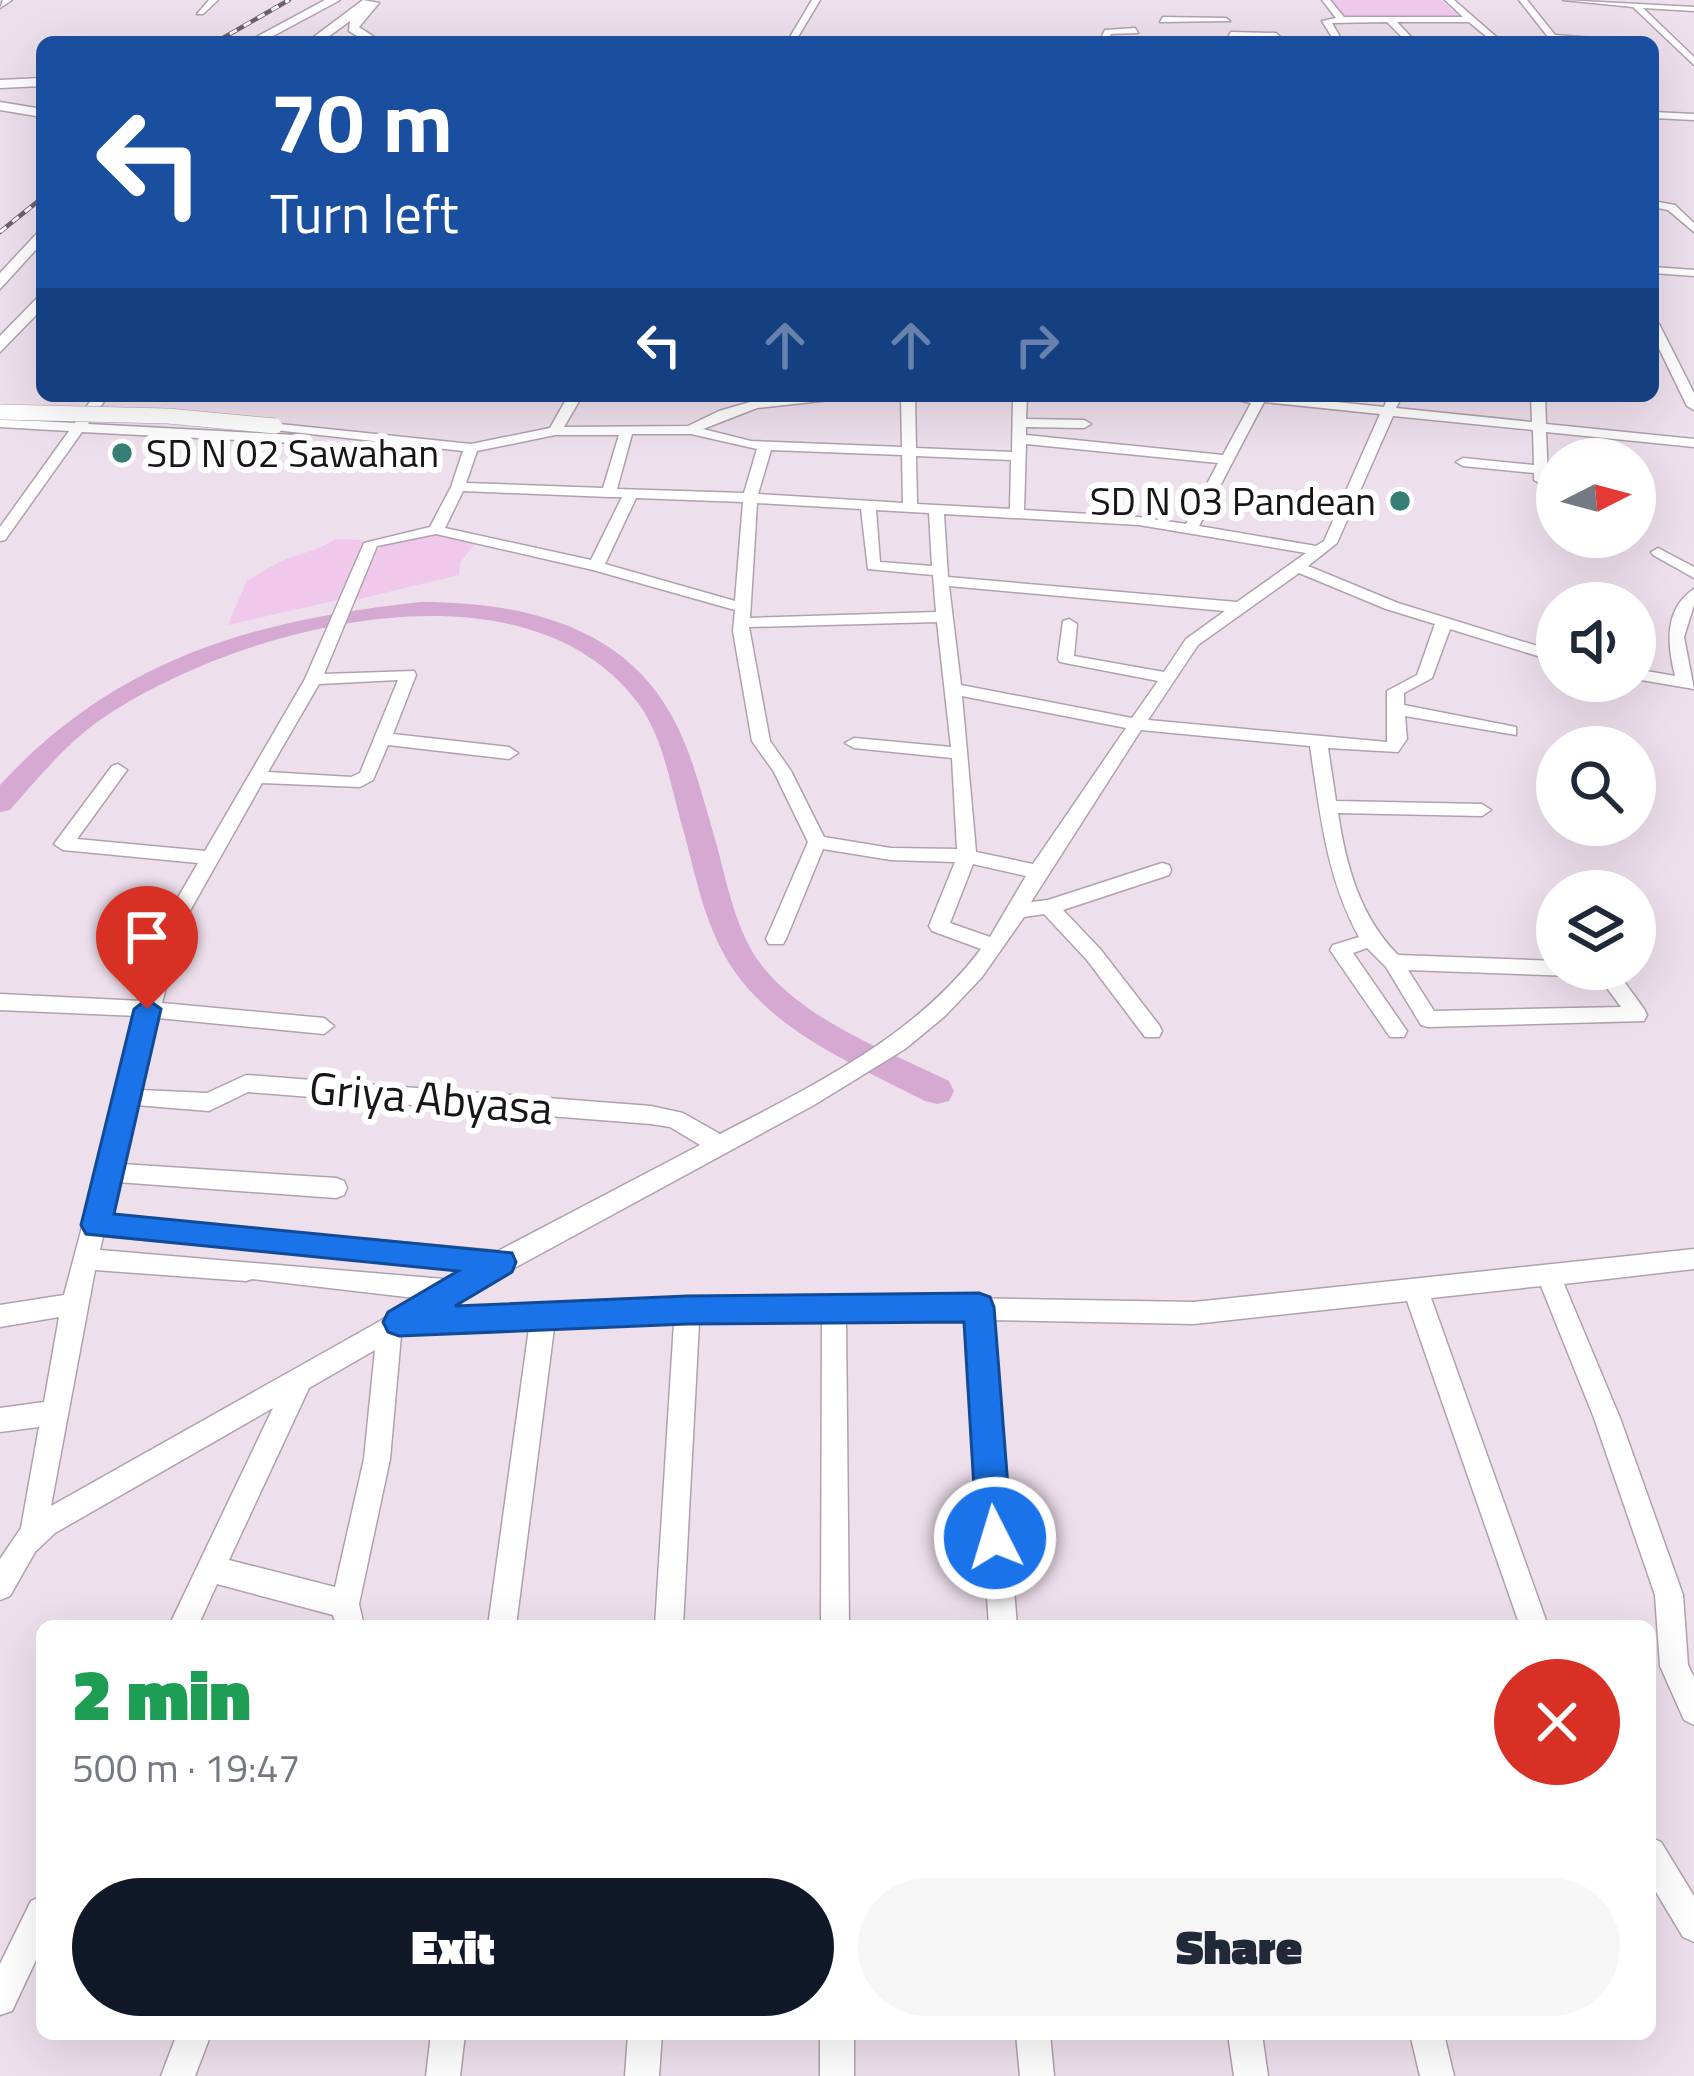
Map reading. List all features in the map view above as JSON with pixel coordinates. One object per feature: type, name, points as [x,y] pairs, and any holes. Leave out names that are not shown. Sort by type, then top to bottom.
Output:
[{"type":"highway","points":[[265,36],[334,0]]},
{"type":"highway","points":[[297,36],[346,0]]},
{"type":"highway","points":[[322,36],[374,0]]},
{"type":"highway","points":[[365,36],[353,25],[374,0]]},
{"type":"highway","points":[[0,90],[36,83]]},
{"type":"highway","points":[[0,90],[36,94]]},
{"type":"highway","points":[[0,106],[36,112]]},
{"type":"highway","points":[[0,284],[36,240]]},
{"type":"highway","points":[[0,305],[36,266]]},
{"type":"highway","points":[[0,346],[36,305]]},
{"type":"street","points":[[0,6],[8,0]]},
{"type":"street","points":[[200,12],[214,0]]},
{"type":"street","points":[[795,36],[816,0]]},
{"type":"street","points":[[1326,0],[1342,20]]},
{"type":"street","points":[[1448,0],[1491,36]]},
{"type":"street","points":[[1523,0],[1552,36]]},
{"type":"street","points":[[1567,0],[1694,9]]},
{"type":"street","points":[[1634,4],[1694,62]]},
{"type":"street","points":[[1673,8],[1686,23]]},
{"type":"street","points":[[1227,23],[1244,11]]},
{"type":"street","points":[[1335,36],[1326,21],[1470,19]]},
{"type":"street","points":[[1162,20],[1276,26]]},
{"type":"street","points":[[1390,20],[1406,36]]},
{"type":"street","points":[[1227,23],[1276,36]]},
{"type":"street","points":[[1106,36],[1135,31]]},
{"type":"street","points":[[1659,115],[1694,117]]},
{"type":"street","points":[[1659,205],[1671,208],[1694,229]]},
{"type":"street","points":[[1659,270],[1694,273]]},
{"type":"street","points":[[1668,353],[1694,406]]},
{"type":"street","points":[[2,532],[97,402]]},
{"type":"street","points":[[555,431],[572,402]]},
{"type":"street","points":[[691,430],[724,410],[771,402]]},
{"type":"street","points":[[908,402],[910,506]]},
{"type":"street","points":[[1017,513],[1020,402]]},
{"type":"street","points":[[1191,528],[1258,402]]},
{"type":"street","points":[[1348,402],[1694,443]]},
{"type":"street","points":[[1463,462],[1541,475],[1538,402]]},
{"type":"street","points":[[458,488],[1017,513],[1191,528],[1315,550],[1330,543],[1338,529],[1392,404]]},
{"type":"street","points":[[0,412],[168,416],[469,451]]},
{"type":"street","points":[[0,423],[82,424],[469,451],[555,431],[691,430],[765,446],[1019,456]]},
{"type":"street","points":[[1021,431],[1084,424]]},
{"type":"street","points":[[1021,431],[1227,460]]},
{"type":"street","points":[[609,493],[626,432]]},
{"type":"street","points":[[765,446],[750,498],[741,615],[760,741],[782,771],[817,842],[776,939]]},
{"type":"street","points":[[436,530],[458,488],[469,451]]},
{"type":"street","points":[[596,566],[631,494]]},
{"type":"street","points":[[868,504],[873,566],[1237,607]]},
{"type":"street","points":[[936,508],[938,576],[954,689],[967,856],[939,926],[995,947]]},
{"type":"street","points":[[0,1586],[32,1534],[74,1304],[172,925],[313,679],[373,541],[436,530],[596,566],[741,615],[942,617]]},
{"type":"street","points":[[32,1534],[446,1291],[892,1050],[953,997],[995,947],[1038,872],[1192,642],[1237,607],[1301,568],[1316,556],[1315,550]]},
{"type":"street","points":[[1658,553],[1694,573]]},
{"type":"street","points":[[1301,568],[1536,650]]},
{"type":"street","points":[[1656,678],[1690,684],[1673,634],[1694,594]]},
{"type":"street","points":[[954,689],[1140,725],[1394,748],[1395,691],[1424,678],[1444,622]]},
{"type":"street","points":[[1069,625],[1066,659],[1168,679]]},
{"type":"street","points":[[254,777],[360,781],[385,739],[408,675],[313,679]]},
{"type":"street","points":[[1396,709],[1510,731]]},
{"type":"street","points":[[385,739],[509,753]]},
{"type":"street","points":[[1318,739],[1342,876],[1354,910],[1432,1020],[1636,1018],[1618,990]]},
{"type":"street","points":[[854,743],[957,753]]},
{"type":"street","points":[[118,770],[63,844],[211,857]]},
{"type":"street","points":[[1328,807],[1482,810]]},
{"type":"street","points":[[817,842],[891,854],[967,856],[1038,872]]},
{"type":"street","points":[[1020,910],[1048,907],[1162,870]]},
{"type":"street","points":[[1048,907],[1094,955],[1151,1031]]},
{"type":"street","points":[[1371,940],[1340,950],[1397,1031]]},
{"type":"street","points":[[1394,962],[1536,967]]},
{"type":"street","points":[[0,1002],[324,1025]]},
{"type":"street","name":"Griya Abyasa","points":[[141,1097],[209,1102],[246,1083],[651,1115],[675,1119],[719,1145]]},
{"type":"street","points":[[108,1172],[336,1187]]},
{"type":"street","points":[[96,1225],[501,1262]]},
{"type":"street","points":[[88,1259],[446,1291]]},
{"type":"street","points":[[394,1325],[834,1307],[1194,1313],[1694,1260]]},
{"type":"street","points":[[1548,1276],[1670,1594],[1674,1666],[1694,1711]]},
{"type":"street","points":[[1415,1288],[1532,1620]]},
{"type":"street","points":[[0,1316],[74,1304]]},
{"type":"street","points":[[834,1307],[835,1620]]},
{"type":"street","points":[[979,1307],[1004,1620]]},
{"type":"street","points":[[669,1620],[687,1310]]},
{"type":"street","points":[[503,1620],[543,1318]]},
{"type":"street","points":[[212,1569],[347,1615],[374,1474],[394,1325]]},
{"type":"street","points":[[186,1620],[299,1380]]},
{"type":"street","points":[[0,1420],[51,1413]]},
{"type":"street","points":[[1656,1862],[1694,1926]]},
{"type":"street","points":[[0,1999],[36,1924]]},
{"type":"street","points":[[178,2076],[192,2040]]},
{"type":"street","points":[[443,2076],[447,2040]]},
{"type":"street","points":[[642,2076],[645,2040]]},
{"type":"street","points":[[837,2040],[837,2076]]},
{"type":"street","points":[[1033,2040],[1036,2076]]},
{"type":"street","points":[[1246,2040],[1251,2076]]},
{"type":"street","points":[[1428,2040],[1436,2076]]},
{"type":"shaded area","points":[[1331,0],[1441,0],[1461,17],[1346,18]]},
{"type":"shaded area","points":[[437,534],[475,543],[460,563],[459,575],[355,600],[381,547]]},
{"type":"shaded area","points":[[336,539],[363,540],[347,588],[338,600],[228,625],[247,580]]},
{"type":"waterway","points":[[0,803],[54,745],[91,714],[133,688],[240,644],[362,616],[421,609],[477,609],[525,617],[559,629],[607,659],[655,709],[675,753],[723,918],[752,975],[767,992],[812,1024],[937,1091]]},
{"type":"railway","points":[[226,36],[289,0]]},
{"type":"railway","points":[[0,232],[36,203]]},
{"type":"place","name":"SD N 02 Sawahan","points":[[122,453]]},
{"type":"place","name":"SD N 03 Pandean","points":[[1400,501]]},
{"type":"route","points":[[147,1009],[96,1225],[501,1262],[399,1322],[687,1310],[979,1307],[995,1538]]}]
